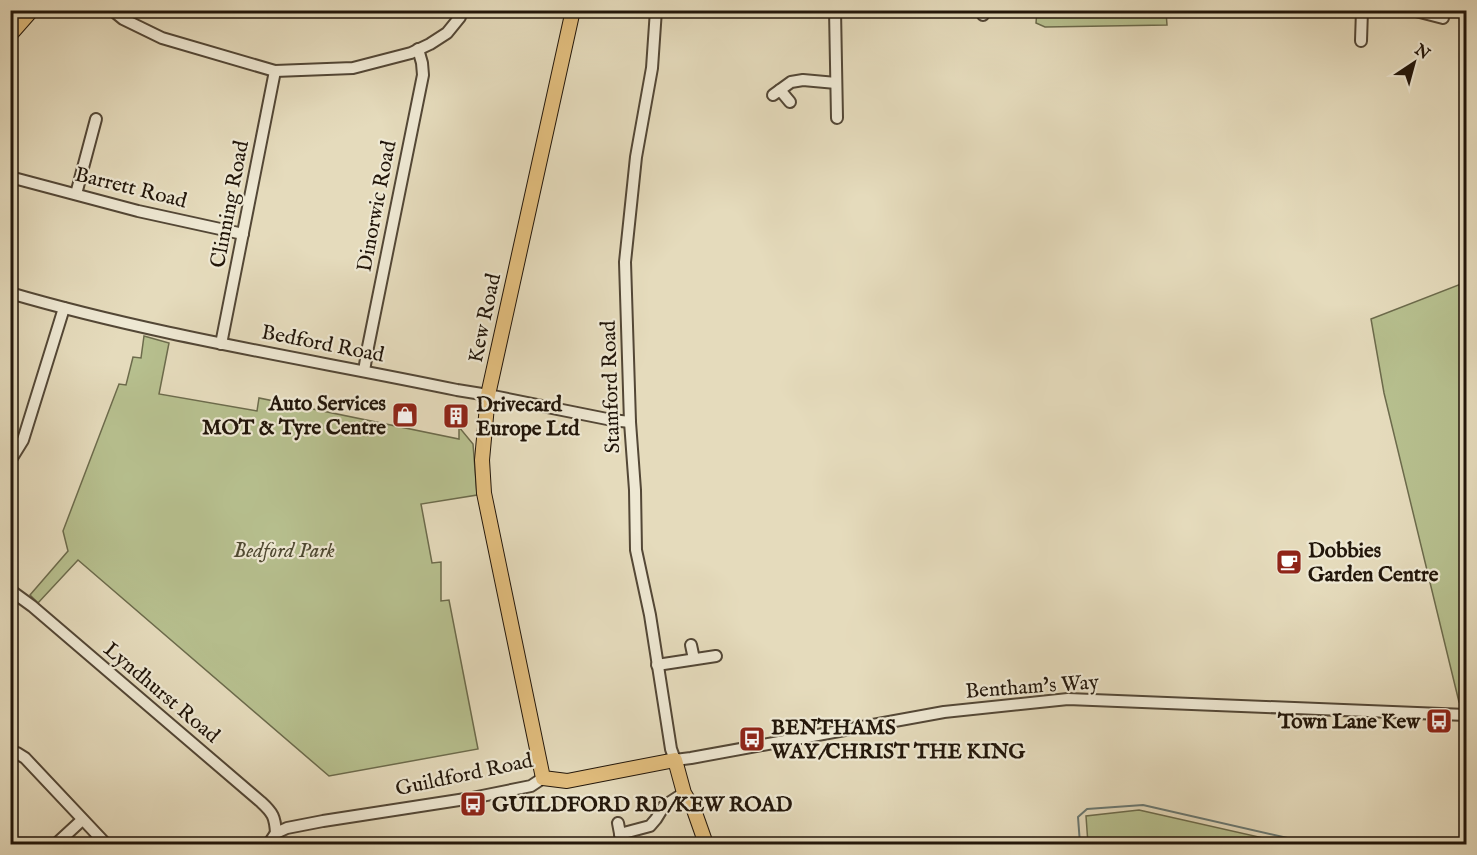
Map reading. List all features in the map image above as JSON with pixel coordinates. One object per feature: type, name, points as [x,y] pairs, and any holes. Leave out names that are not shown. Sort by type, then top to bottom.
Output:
[{"type":"main road","points":[[10,35],[32,10]]},
{"type":"main road","name":"Kew Road","points":[[543,778],[484,493],[482,460],[488,395],[573,10]]},
{"type":"main road","points":[[675,760],[684,793],[694,810],[706,844]]},
{"type":"main road","name":"Guildford Road","points":[[543,778],[567,781],[675,760]]},
{"type":"street","points":[[112,10],[123,19],[162,38],[275,71],[353,68],[418,50],[447,33],[460,17],[461,10]]},
{"type":"street","name":"Stamford Road","points":[[656,10],[652,68],[636,157],[625,260],[636,550],[650,615],[671,749],[675,760]]},
{"type":"street","points":[[835,10],[837,118]]},
{"type":"street","points":[[1361,41],[1362,10]]},
{"type":"street","points":[[1412,10],[1443,18]]},
{"type":"street","name":"Dinorwic Road","points":[[364,371],[423,75],[418,50]]},
{"type":"street","name":"Clinning Road","points":[[221,344],[275,71]]},
{"type":"street","points":[[790,102],[776,93],[791,82],[803,80],[836,83]]},
{"type":"street","points":[[76,194],[96,120]]},
{"type":"street","name":"Barrett Road","points":[[10,177],[138,211],[243,234]]},
{"type":"street","name":"Bedford Road","points":[[10,292],[64,308],[221,344],[630,422]]},
{"type":"street","points":[[10,461],[23,440],[64,308]]},
{"type":"street","name":"Lyndhurst Road","points":[[10,590],[261,802],[273,813],[276,833]]},
{"type":"street","points":[[691,645],[694,659]]},
{"type":"street","points":[[657,665],[716,656]]},
{"type":"street","name":"Bentham's Way","points":[[675,760],[944,712],[1068,699],[1467,714]]},
{"type":"street","points":[[10,753],[17,753],[25,758],[105,844]]},
{"type":"street","name":"Guildford Road","points":[[276,833],[287,828],[323,821],[472,798],[531,786],[543,778]]},
{"type":"street","points":[[620,834],[650,826],[664,806],[684,793]]},
{"type":"street","points":[[56,844],[82,820]]},
{"type":"street","points":[[266,844],[276,833]]},
{"type":"green space","points":[[1037,11],[1166,11],[1167,25],[1045,27],[1036,23]]},
{"type":"green space","points":[[1466,282],[1466,703],[1459,702],[1384,393],[1371,319]]},
{"type":"green space","name":"Bedford Park","points":[[144,336],[169,343],[159,394],[257,411],[259,398],[459,439],[459,427],[473,444],[477,495],[421,504],[432,563],[441,562],[441,601],[449,600],[478,749],[329,776],[78,560],[38,603],[30,595],[68,551],[63,531],[119,384],[126,385],[133,357],[141,358]]},
{"type":"green space","points":[[1139,810],[1290,844],[1088,844],[1086,816]]},
{"type":"waterway","points":[[1080,844],[1078,817],[1087,809],[1143,805],[1314,844]]},
{"type":"place","name":"Auto Services MOT & Tyre Centre","points":[[405,415]]},
{"type":"place","name":"Drivecard Europe Ltd","points":[[456,416]]},
{"type":"place","name":"Dobbies Garden Centre","points":[[1289,562]]},
{"type":"place","name":"Town Lane Kew","points":[[1439,721]]},
{"type":"place","name":"BENTHAMS WAY/CHRIST THE KING","points":[[752,739]]},
{"type":"place","name":"GUILDFORD RD/KEW ROAD","points":[[473,804]]}]
